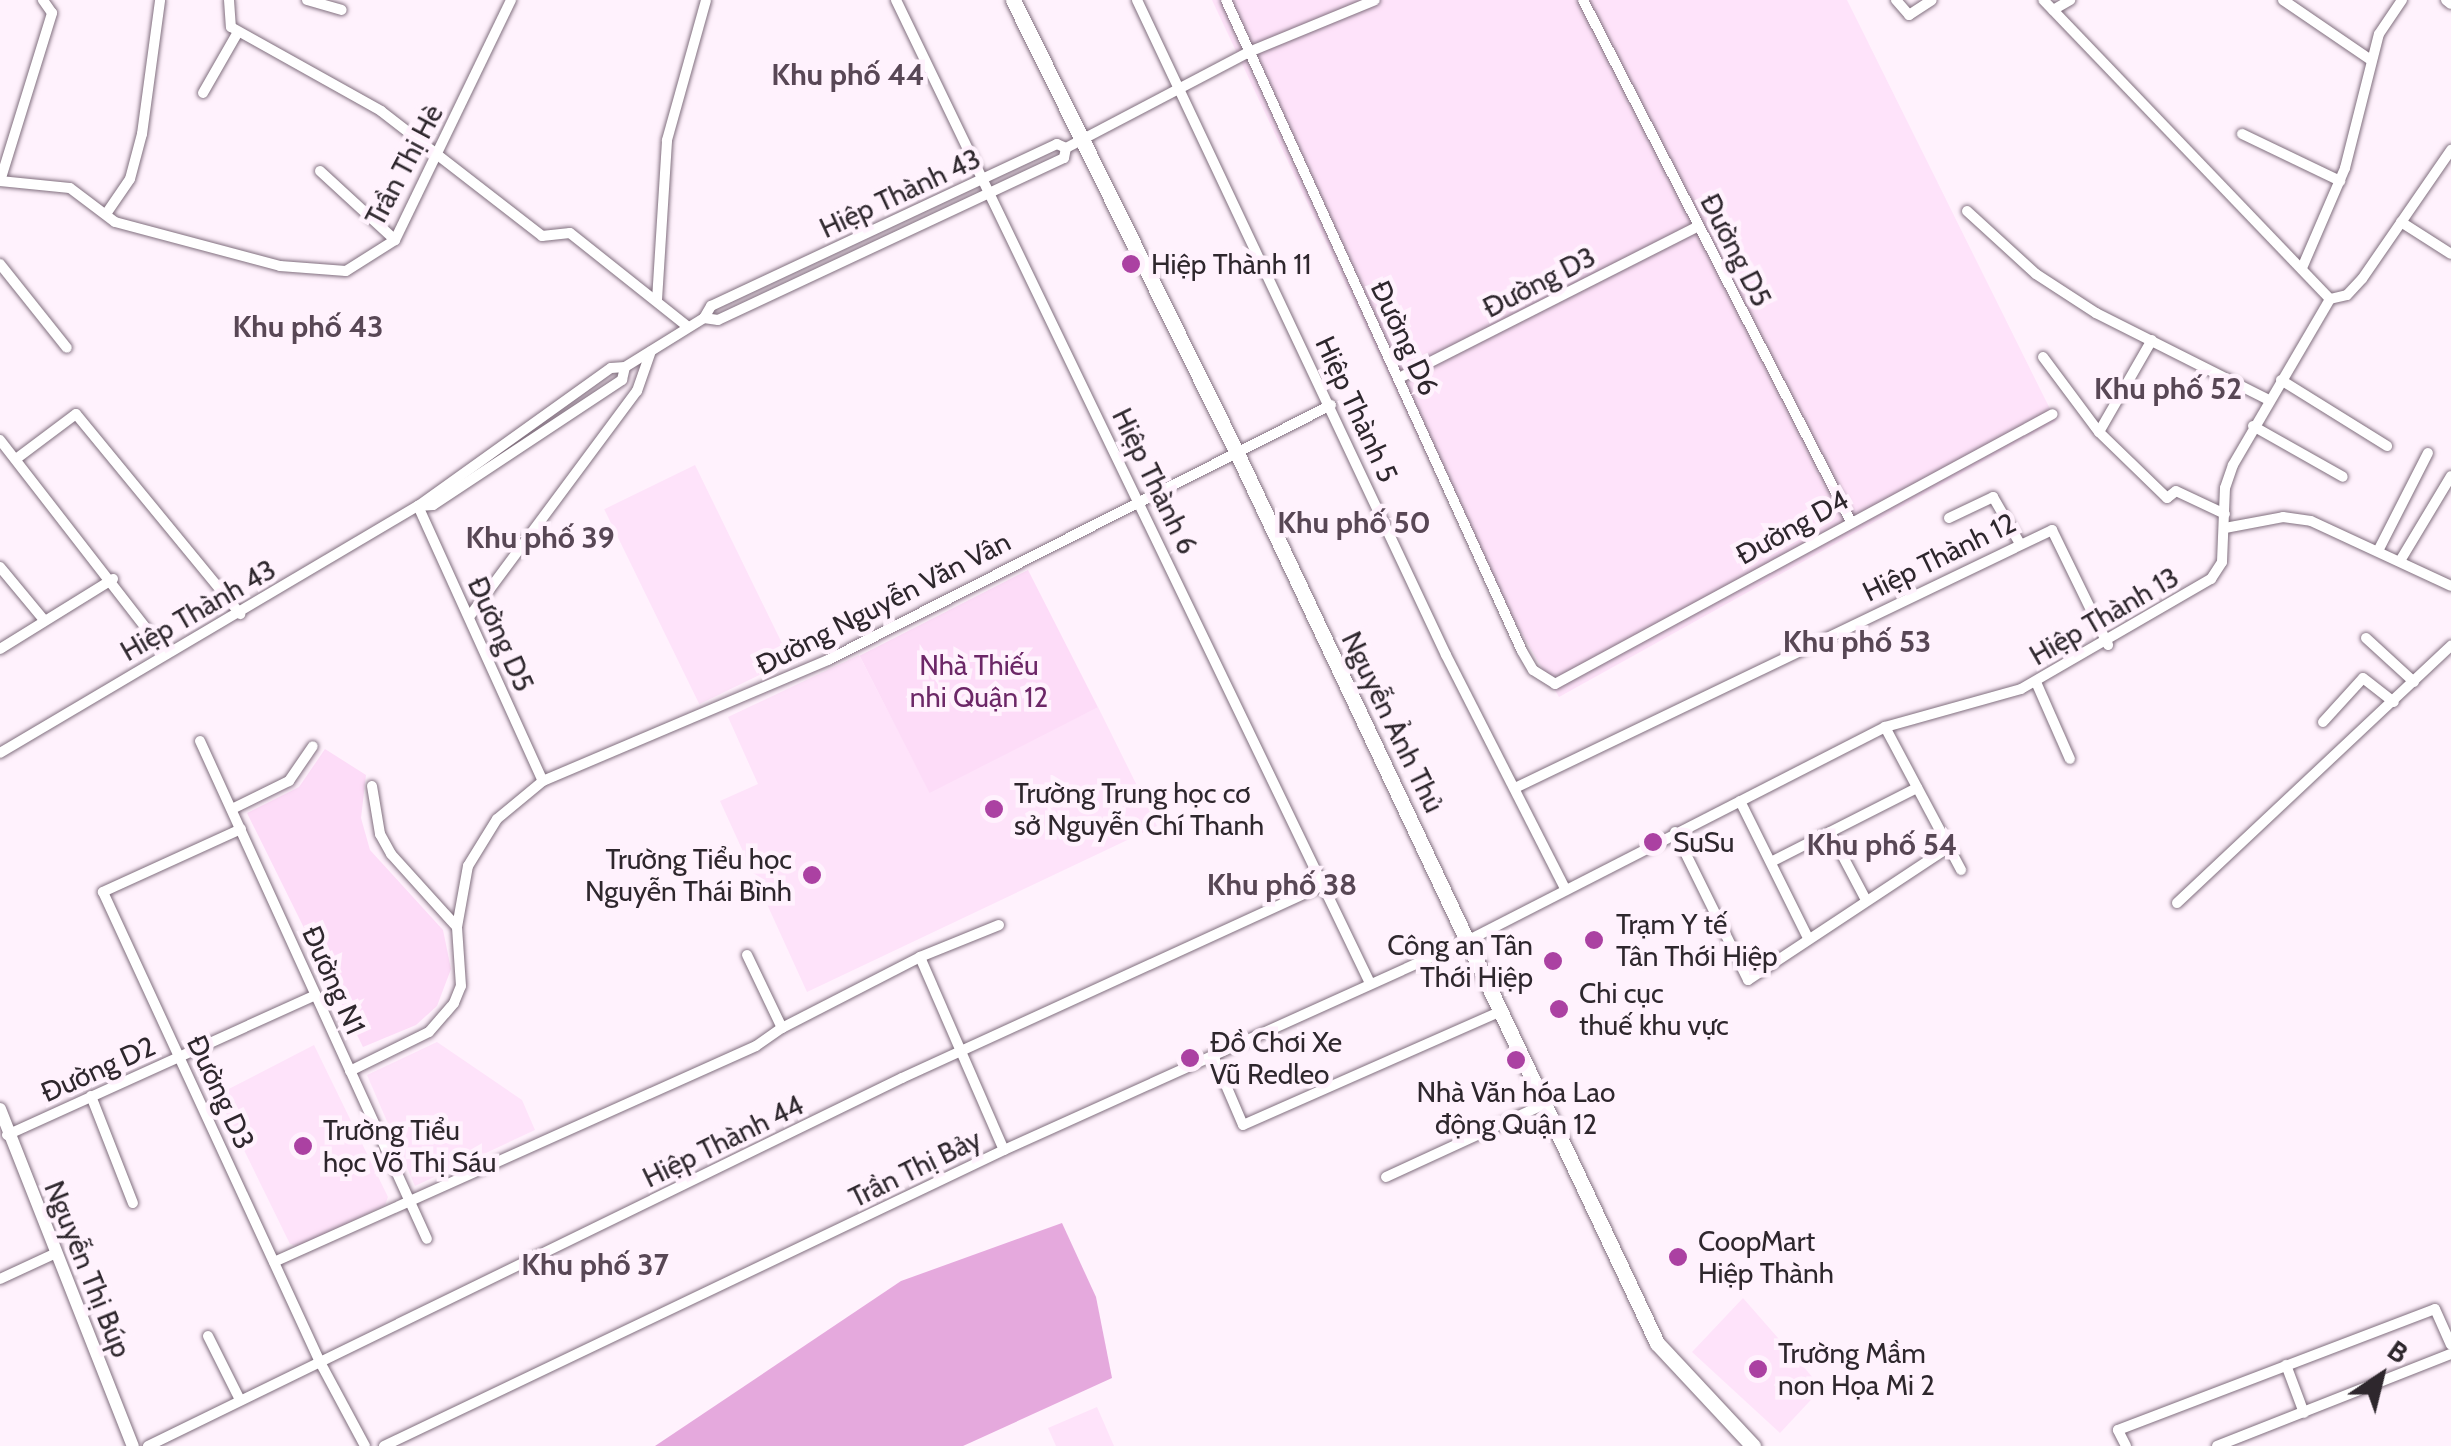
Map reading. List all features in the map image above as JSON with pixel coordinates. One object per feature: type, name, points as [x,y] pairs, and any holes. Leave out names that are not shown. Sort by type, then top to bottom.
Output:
[{"type":"main road","name":"Nguyễn Ảnh Thủ","points":[[1013,0],[1074,144],[1235,449],[1664,1356],[1753,1446]]},
{"type":"street","points":[[0,179],[6,142],[52,13],[43,0]]},
{"type":"street","points":[[106,214],[130,179],[138,149],[160,0]]},
{"type":"street","points":[[230,0],[226,17],[238,32],[381,111],[438,154],[506,214],[542,236],[570,233],[688,327]]},
{"type":"street","points":[[308,0],[342,10]]},
{"type":"street","name":"Trần Thị Hè","points":[[0,179],[70,188],[115,222],[314,272],[346,271],[395,240],[511,0]]},
{"type":"street","points":[[658,300],[667,140],[706,0]]},
{"type":"street","name":"Hiệp Thành 6","points":[[896,0],[1370,983]]},
{"type":"street","name":"Hiệp Thành 5","points":[[1137,0],[1565,888]]},
{"type":"street","name":"Đường D6","points":[[1226,0],[1522,652],[1555,684]]},
{"type":"street","points":[[1250,52],[1375,0]]},
{"type":"street","name":"Đường D5","points":[[1583,0],[1850,520]]},
{"type":"street","points":[[1896,0],[1909,15],[1932,0]]},
{"type":"street","points":[[2044,0],[2330,300],[2346,296],[2362,279],[2451,150]]},
{"type":"street","points":[[2053,10],[2070,0]]},
{"type":"street","points":[[2283,0],[2372,60]]},
{"type":"street","points":[[2302,268],[2340,181],[2372,60],[2402,0]]},
{"type":"street","points":[[203,93],[238,32]]},
{"type":"street","name":"Hiệp Thành 43","points":[[704,318],[718,320],[1064,158],[1074,144],[1250,52]]},
{"type":"street","points":[[2242,134],[2340,181]]},
{"type":"street","name":"Hiệp Thành 43","points":[[0,752],[418,506],[612,368],[626,367],[704,318],[711,306],[1057,144],[1074,144]]},
{"type":"street","points":[[2439,168],[2451,176]]},
{"type":"street","points":[[320,171],[395,240]]},
{"type":"street","points":[[1967,211],[2036,274],[2269,400]]},
{"type":"street","points":[[2401,222],[2451,254]]},
{"type":"street","name":"Đường D3","points":[[1399,378],[1699,226]]},
{"type":"street","points":[[0,264],[67,348]]},
{"type":"street","name":"Hiệp Thành 13","points":[[1469,940],[1885,727],[2036,682],[2108,644],[2212,579],[2222,562],[2225,488],[2253,426],[2330,300]]},
{"type":"street","points":[[2099,432],[2152,340]]},
{"type":"street","points":[[469,617],[638,391],[652,350]]},
{"type":"street","points":[[2043,358],[2099,432],[2167,498],[2176,491],[2226,514]]},
{"type":"street","points":[[2280,380],[2387,446]]},
{"type":"street","name":"Đường Nguyễn Văn Vân","points":[[350,1071],[429,1032],[454,1003],[462,967],[457,927],[460,895],[479,844],[497,819],[543,781],[828,660],[1138,498],[1330,405]]},
{"type":"street","points":[[16,459],[76,414],[240,614]]},
{"type":"street","name":"Đường D4","points":[[1555,684],[1850,520],[2053,414]]},
{"type":"street","points":[[2253,426],[2344,477]]},
{"type":"street","points":[[0,440],[112,578],[166,654]]},
{"type":"street","points":[[2378,551],[2428,453]]},
{"type":"street","points":[[2400,561],[2451,476]]},
{"type":"street","points":[[1949,518],[1993,496],[2019,542]]},
{"type":"street","name":"Đường D5","points":[[418,506],[543,781]]},
{"type":"street","points":[[2225,528],[2283,517],[2311,521],[2451,586]]},
{"type":"street","name":"Hiệp Thành 12","points":[[1515,788],[2019,542],[2052,530],[2108,644]]},
{"type":"street","points":[[0,567],[44,620]]},
{"type":"street","points":[[0,649],[112,578]]},
{"type":"street","points":[[2366,638],[2414,682]]},
{"type":"street","points":[[2177,903],[2448,649]]},
{"type":"street","points":[[2448,649],[2451,664]]},
{"type":"street","points":[[2323,722],[2364,678],[2394,702]]},
{"type":"street","points":[[2036,682],[2070,759]]},
{"type":"street","points":[[1885,727],[1961,870]]},
{"type":"street","name":"Đường N1","points":[[200,741],[426,1239]]},
{"type":"street","points":[[232,809],[289,781],[312,746]]},
{"type":"street","points":[[372,786],[380,834],[391,854],[457,927]]},
{"type":"street","points":[[1771,862],[1918,788]]},
{"type":"street","points":[[1740,801],[1808,938]]},
{"type":"street","name":"Đường D3","points":[[241,830],[103,892],[320,1362],[365,1446]]},
{"type":"street","points":[[1676,832],[1748,980],[1948,846]]},
{"type":"street","points":[[1830,832],[1866,900]]},
{"type":"street","name":"Hiệp Thành 44","points":[[148,1446],[960,1051],[1322,886]]},
{"type":"street","points":[[274,1262],[408,1199],[663,1091],[920,957],[999,925]]},
{"type":"street","name":"Trần Thị Bảy","points":[[384,1446],[410,1440],[1004,1150],[1469,940]]},
{"type":"street","points":[[747,956],[782,1028]]},
{"type":"street","points":[[920,957],[1004,1150]]},
{"type":"street","name":"Đường D2","points":[[8,1135],[316,995]]},
{"type":"street","points":[[1213,1055],[1243,1125],[1502,1010]]},
{"type":"street","points":[[92,1096],[134,1202]]},
{"type":"street","points":[[1386,1177],[1546,1104]]},
{"type":"street","name":"Nguyễn Thị Búp","points":[[1,1117],[133,1446]]},
{"type":"street","points":[[0,1279],[54,1254]]},
{"type":"street","points":[[2126,1446],[2118,1430],[2435,1308],[2451,1346]]},
{"type":"street","points":[[208,1336],[240,1400]]},
{"type":"street","points":[[2217,1446],[2451,1354]]},
{"type":"street","points":[[2286,1366],[2304,1413]]},
{"type":"shaded area","points":[[1212,0],[1847,0],[2056,421],[1559,697],[1464,535]]},
{"type":"shaded area","points":[[695,465],[790,660],[699,704],[604,509]]},
{"type":"shaded area","name":"Trường Trung học cơ sở Nguyễn Chí Thanh","points":[[859,655],[929,791],[1098,707],[1157,826],[807,992],[720,801],[758,784],[728,717]]},
{"type":"shaded area","points":[[437,1042],[522,1100],[535,1130],[415,1186],[367,1075]]},
{"type":"shaded area","name":"Trường Tiểu học Võ Thị Sáu","points":[[314,1045],[388,1197],[385,1205],[299,1247],[290,1244],[217,1095]]},
{"type":"shaded area","points":[[1062,1223],[1096,1297],[1112,1378],[963,1446],[655,1446],[901,1281]]},
{"type":"shaded area","name":"Trường Mầm non Họa Mi 2","points":[[1743,1298],[1822,1388],[1780,1433],[1692,1352]]},
{"type":"shaded area","points":[[1097,1407],[1114,1446],[1056,1446],[1048,1428]]},
{"type":"green space","name":"Nhà Thiếu nhi Quận 12","points":[[1028,570],[1098,707],[930,793],[860,656]]},
{"type":"green space","points":[[325,749],[366,775],[361,818],[370,850],[443,930],[451,969],[437,1006],[416,1025],[363,1047],[247,813],[299,787]]},
{"type":"place","name":"Hiệp Thành 11","points":[[1131,264]]},
{"type":"place","name":"Trường Trung học cơ sở Nguyễn Chí Thanh","points":[[994,809]]},
{"type":"place","name":"SuSu","points":[[1653,842]]},
{"type":"place","name":"Trường Tiểu học Nguyễn Thái Bình","points":[[812,875]]},
{"type":"place","name":"Trạm Y tế Tân Thới Hiệp","points":[[1594,940]]},
{"type":"place","name":"Công an Tân Thới Hiệp","points":[[1553,961]]},
{"type":"place","name":"Chi cục thuế khu vực","points":[[1559,1009]]},
{"type":"place","name":"Đồ Chơi Xe Vũ Redleo","points":[[1190,1058]]},
{"type":"place","name":"Nhà Văn hóa Lao động Quận 12","points":[[1516,1060]]},
{"type":"place","name":"Trường Tiểu học Võ Thị Sáu","points":[[303,1146]]},
{"type":"place","name":"CoopMart Hiệp Thành","points":[[1678,1257]]},
{"type":"place","name":"Trường Mầm non Họa Mi 2","points":[[1758,1369]]},
{"type":"district","name":"Khu phố 44","points":[[848,75]]},
{"type":"district","name":"Khu phố 43","points":[[308,327]]},
{"type":"district","name":"Khu phố 52","points":[[2168,389]]},
{"type":"district","name":"Khu phố 50","points":[[1354,523]]},
{"type":"district","name":"Khu phố 39","points":[[540,538]]},
{"type":"district","name":"Khu phố 53","points":[[1857,642]]},
{"type":"district","name":"Khu phố 54","points":[[1882,845]]},
{"type":"district","name":"Khu phố 38","points":[[1282,885]]},
{"type":"district","name":"Khu phố 37","points":[[595,1265]]}]
